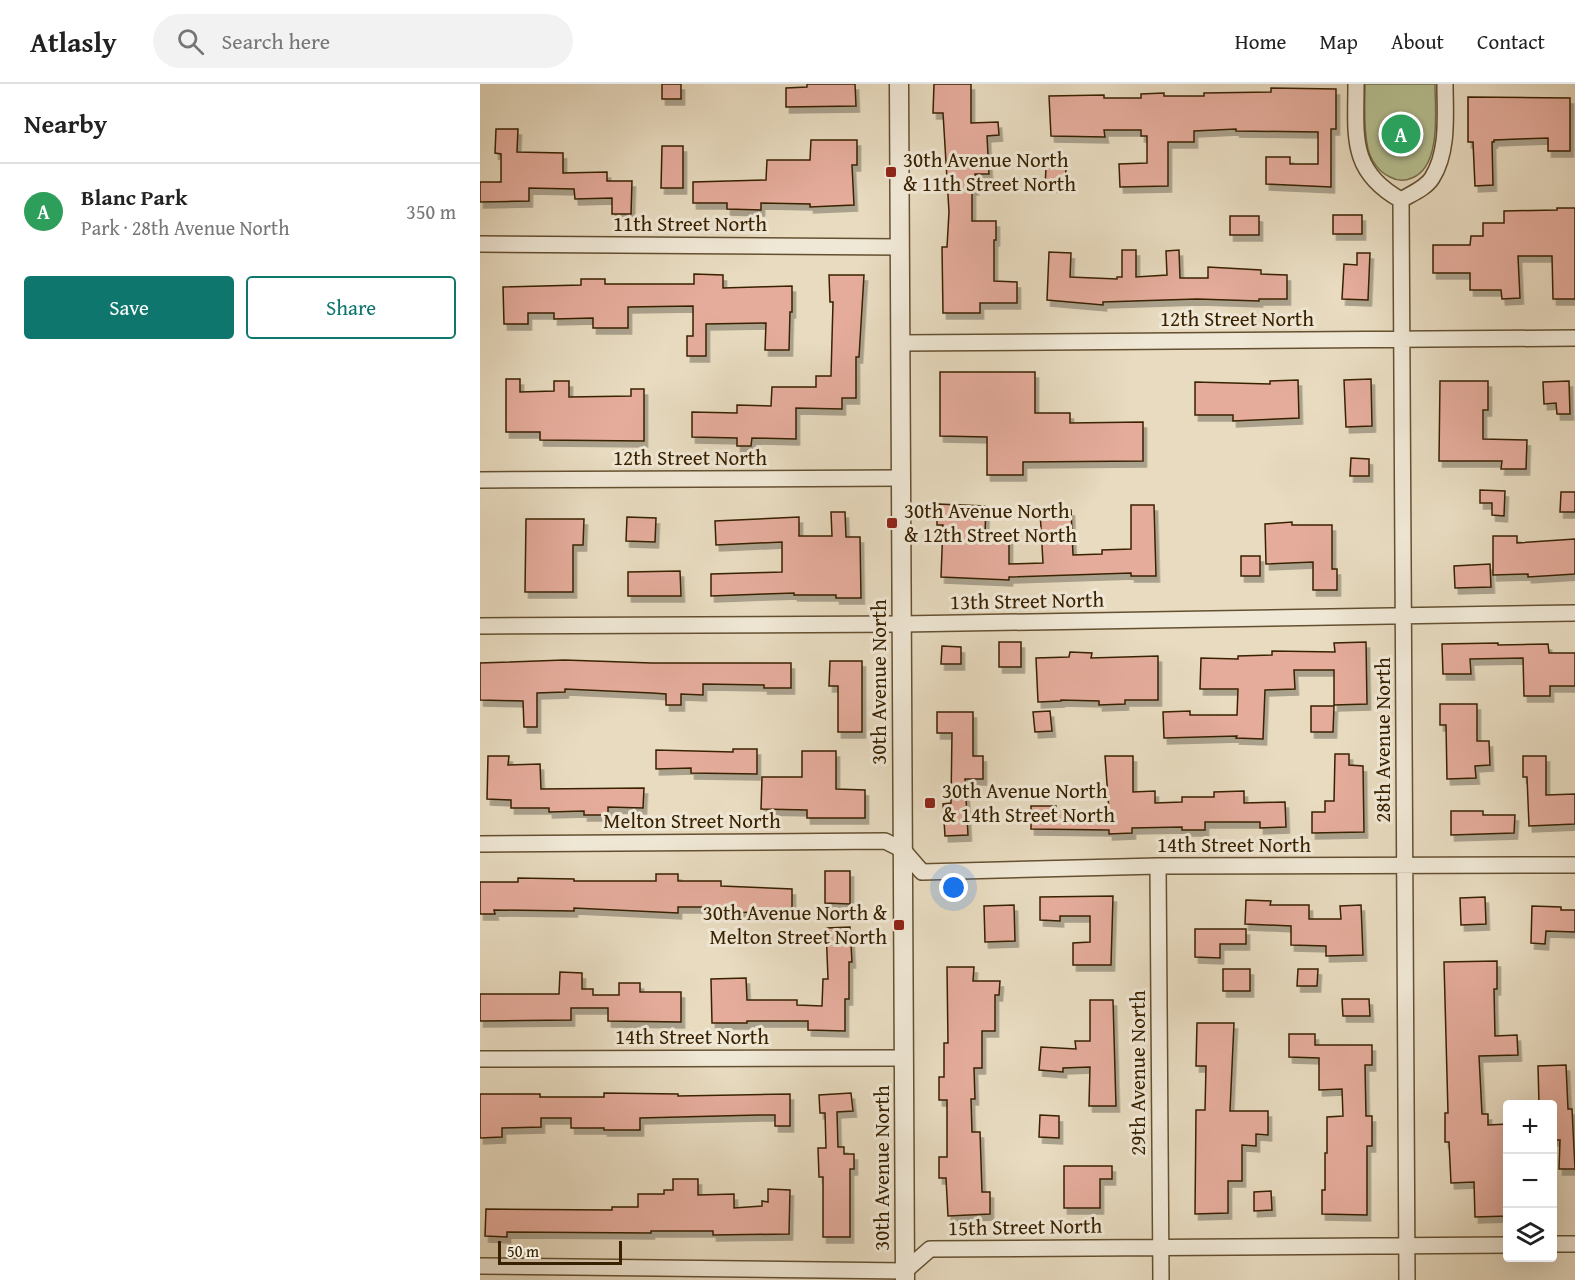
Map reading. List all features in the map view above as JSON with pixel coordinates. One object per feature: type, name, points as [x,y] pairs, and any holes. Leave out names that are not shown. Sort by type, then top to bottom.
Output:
[{"type":"street","name":"30th Avenue North","points":[[899,84],[905,1276]]},
{"type":"street","points":[[1356,84],[1356,135],[1363,167],[1387,192],[1401,200],[1431,179],[1440,158],[1444,138],[1445,84]]},
{"type":"street","name":"28th Avenue North","points":[[1401,200],[1407,1280]]},
{"type":"street","name":"11th Street North","points":[[480,244],[900,246]]},
{"type":"street","name":"12th Street North","points":[[900,343],[1575,339]]},
{"type":"street","name":"12th Street North","points":[[480,480],[901,478]]},
{"type":"street","name":"13th Street North","points":[[480,626],[902,624],[1575,613]]},
{"type":"street","name":"Melton Street North","points":[[480,844],[885,841],[903,850]]},
{"type":"street","name":"14th Street North","points":[[903,850],[922,872],[1158,866],[1575,865]]},
{"type":"street","name":"29th Avenue North","points":[[1158,866],[1161,1280]]},
{"type":"street","name":"14th Street North","points":[[480,1059],[904,1058]]},
{"type":"street","points":[[1557,1244],[1575,1244]]},
{"type":"street","name":"15th Street North","points":[[905,1276],[930,1249],[1503,1245]]},
{"type":"street","points":[[480,1266],[905,1276]]},
{"type":"green space","points":[[1365,84],[1435,84],[1436,122],[1432,150],[1422,172],[1412,178],[1401,180],[1390,177],[1376,166],[1371,158],[1365,133]]},
{"type":"building","points":[[662,84],[681,84],[681,99],[662,99]]},
{"type":"building","points":[[807,84],[855,84],[856,106],[786,107],[786,88],[807,87]]},
{"type":"building","points":[[934,84],[971,84],[971,123],[998,122],[999,135],[987,136],[989,174],[975,174],[975,189],[972,189],[972,221],[996,221],[994,281],[1017,282],[1017,303],[980,303],[980,313],[943,313],[942,247],[947,247],[949,212],[943,113],[933,113]]},
{"type":"building","points":[[1271,88],[1336,89],[1336,129],[1331,129],[1331,187],[1266,184],[1266,157],[1290,157],[1290,164],[1318,164],[1318,132],[1236,131],[1236,129],[1194,131],[1194,142],[1168,142],[1168,186],[1120,187],[1119,164],[1147,163],[1147,136],[1141,136],[1141,130],[1104,130],[1105,137],[1051,136],[1049,96],[1104,95],[1104,98],[1141,98],[1141,94],[1164,93],[1164,96],[1204,96],[1204,93],[1271,92]]},
{"type":"building","points":[[1468,97],[1570,98],[1570,151],[1548,151],[1548,138],[1494,140],[1492,142],[1493,185],[1475,186],[1473,142],[1468,142]]},
{"type":"building","points":[[496,129],[518,129],[517,152],[563,153],[563,173],[607,172],[607,181],[632,181],[631,214],[612,214],[612,198],[575,199],[574,189],[529,188],[529,201],[480,202],[480,182],[501,182],[501,154],[495,153]]},
{"type":"building","points":[[811,140],[857,140],[857,165],[852,165],[854,205],[810,207],[810,204],[761,203],[761,210],[727,209],[727,203],[693,203],[693,182],[766,180],[767,160],[810,160]]},
{"type":"building","points":[[662,146],[683,146],[683,188],[661,188]]},
{"type":"building","points":[[1046,168],[1066,169],[1065,187],[1045,186]]},
{"type":"building","points":[[1557,208],[1575,208],[1575,299],[1553,299],[1552,256],[1518,256],[1520,298],[1502,299],[1501,290],[1470,290],[1470,273],[1433,273],[1433,245],[1470,245],[1471,236],[1483,236],[1483,223],[1504,223],[1504,211],[1557,210]]},
{"type":"building","points":[[1333,215],[1362,215],[1362,234],[1333,234]]},
{"type":"building","points":[[1230,216],[1259,216],[1259,235],[1230,235]]},
{"type":"building","points":[[1122,250],[1136,250],[1136,277],[1167,275],[1166,251],[1179,250],[1180,278],[1208,278],[1208,267],[1261,270],[1261,274],[1287,275],[1287,299],[1103,302],[1103,305],[1047,300],[1049,252],[1071,253],[1070,277],[1117,279],[1117,277],[1122,277]]},
{"type":"building","points":[[1357,253],[1370,253],[1368,300],[1342,299],[1344,264],[1357,265]]},
{"type":"building","points":[[694,274],[723,275],[723,288],[792,286],[789,350],[765,350],[766,323],[706,324],[706,356],[687,356],[687,336],[693,336],[693,306],[628,307],[628,328],[593,328],[593,318],[554,319],[554,313],[528,313],[528,324],[504,324],[503,287],[581,285],[581,279],[605,279],[605,284],[694,284]]},
{"type":"building","points":[[829,275],[864,275],[859,357],[856,357],[856,398],[842,398],[842,409],[796,408],[796,439],[752,438],[751,446],[737,446],[737,438],[692,437],[692,412],[737,413],[737,405],[771,406],[772,387],[816,387],[816,376],[831,376],[833,302],[830,302]]},
{"type":"building","points":[[940,372],[1035,372],[1035,413],[1070,413],[1070,423],[1143,422],[1143,461],[1023,462],[1023,475],[987,475],[987,437],[940,436]]},
{"type":"building","points":[[506,379],[520,379],[520,392],[554,391],[554,381],[569,381],[569,397],[631,396],[631,389],[644,389],[644,441],[540,440],[540,432],[506,432]]},
{"type":"building","points":[[1371,379],[1372,426],[1346,427],[1344,380]]},
{"type":"building","points":[[1298,380],[1299,418],[1233,421],[1233,415],[1195,415],[1195,382],[1270,384],[1270,381]]},
{"type":"building","points":[[1440,381],[1488,381],[1488,410],[1483,410],[1483,439],[1527,440],[1526,469],[1501,469],[1502,461],[1439,461]]},
{"type":"building","points":[[1569,381],[1570,414],[1557,414],[1556,403],[1544,404],[1543,382]]},
{"type":"building","points":[[1351,458],[1369,459],[1369,476],[1350,476]]},
{"type":"building","points":[[1480,490],[1505,491],[1504,516],[1492,515],[1492,503],[1480,503]]},
{"type":"building","points":[[1561,492],[1575,492],[1575,512],[1560,512]]},
{"type":"building","points":[[937,504],[986,506],[985,533],[1009,533],[1009,564],[1043,563],[1040,511],[1071,510],[1073,555],[1102,554],[1102,550],[1131,549],[1131,505],[1154,505],[1156,576],[1131,576],[1131,573],[1009,577],[1009,580],[941,577],[943,525],[937,525]]},
{"type":"building","points":[[831,512],[845,512],[846,537],[860,537],[861,598],[836,598],[836,595],[794,595],[794,593],[711,596],[711,574],[782,572],[782,542],[716,545],[715,521],[799,517],[799,536],[832,536]]},
{"type":"building","points":[[627,517],[656,518],[655,542],[626,541]]},
{"type":"building","points":[[526,519],[584,519],[583,545],[573,545],[573,592],[525,592]]},
{"type":"building","points":[[1292,522],[1292,525],[1332,525],[1332,569],[1337,569],[1337,590],[1313,590],[1313,562],[1266,564],[1265,524]]},
{"type":"building","points":[[1493,536],[1517,536],[1517,543],[1575,539],[1575,574],[1528,577],[1528,574],[1493,575]]},
{"type":"building","points":[[1241,556],[1260,556],[1260,576],[1241,576]]},
{"type":"building","points":[[1490,564],[1491,587],[1455,588],[1454,566]]},
{"type":"building","points":[[680,571],[681,596],[628,596],[628,572]]},
{"type":"building","points":[[999,642],[1021,642],[1021,667],[999,667]]},
{"type":"building","points":[[1366,642],[1367,704],[1334,705],[1334,670],[1294,670],[1295,689],[1265,690],[1263,739],[1236,738],[1237,736],[1164,738],[1163,712],[1190,711],[1190,715],[1237,715],[1238,689],[1200,689],[1201,658],[1238,659],[1238,656],[1272,655],[1272,651],[1335,652],[1334,643]]},
{"type":"building","points":[[1498,643],[1498,645],[1548,644],[1549,653],[1575,653],[1575,686],[1550,686],[1550,696],[1524,696],[1523,658],[1470,659],[1471,674],[1443,674],[1442,644]]},
{"type":"building","points":[[942,646],[961,647],[961,664],[941,664]]},
{"type":"building","points":[[1070,652],[1092,653],[1091,658],[1158,656],[1158,700],[1125,700],[1125,704],[1099,705],[1099,701],[1038,702],[1036,658],[1069,657]]},
{"type":"building","points":[[564,660],[652,663],[791,663],[791,688],[703,684],[703,695],[681,694],[681,705],[666,705],[666,694],[565,689],[565,692],[537,693],[537,727],[524,727],[523,701],[480,700],[480,663]]},
{"type":"building","points":[[830,661],[862,661],[862,732],[838,732],[838,686],[829,686]]},
{"type":"building","points":[[1440,704],[1477,704],[1477,741],[1489,741],[1490,765],[1475,766],[1476,778],[1447,779],[1446,725],[1440,725]]},
{"type":"building","points":[[1311,706],[1334,706],[1333,732],[1311,732]]},
{"type":"building","points":[[1050,711],[1052,731],[1035,732],[1033,712]]},
{"type":"building","points":[[937,712],[973,712],[973,756],[983,756],[983,779],[965,779],[968,835],[945,836],[943,804],[951,803],[952,733],[937,733]]},
{"type":"building","points":[[733,749],[757,749],[757,774],[691,773],[691,768],[656,769],[656,750],[733,752]]},
{"type":"building","points":[[802,751],[836,751],[836,789],[865,790],[865,818],[807,818],[807,810],[761,809],[762,777],[802,777]]},
{"type":"building","points":[[1335,754],[1349,754],[1349,765],[1363,766],[1364,832],[1312,833],[1312,812],[1325,812],[1325,801],[1334,801]]},
{"type":"building","points":[[488,756],[509,756],[508,765],[540,764],[541,789],[644,788],[643,808],[608,807],[608,815],[584,815],[584,811],[549,812],[549,808],[511,808],[511,800],[487,799]]},
{"type":"building","points":[[1105,756],[1133,756],[1133,792],[1155,791],[1155,803],[1182,802],[1182,797],[1214,797],[1214,792],[1244,791],[1244,803],[1285,802],[1286,827],[1260,828],[1260,822],[1205,822],[1205,830],[1182,830],[1182,827],[1132,828],[1132,833],[1109,834],[1109,830],[1031,829],[1031,806],[1056,806],[1056,811],[1109,811]]},
{"type":"building","points":[[1523,756],[1546,756],[1546,795],[1575,794],[1575,824],[1529,826],[1527,777],[1523,777]]},
{"type":"building","points":[[1451,811],[1483,811],[1483,815],[1515,815],[1514,833],[1451,835]]},
{"type":"building","points":[[825,871],[850,871],[850,904],[825,903]]},
{"type":"building","points":[[656,874],[678,874],[678,881],[721,881],[721,886],[792,889],[792,909],[754,909],[754,912],[733,913],[733,907],[678,907],[678,913],[574,908],[574,911],[494,910],[495,914],[480,914],[480,882],[518,882],[518,878],[656,881]]},
{"type":"building","points":[[1113,896],[1111,965],[1073,965],[1073,943],[1090,942],[1090,916],[1060,916],[1060,921],[1040,920],[1040,897]]},
{"type":"building","points":[[1485,897],[1486,924],[1461,925],[1460,898]]},
{"type":"building","points":[[1246,900],[1271,901],[1270,905],[1309,905],[1309,919],[1341,919],[1340,906],[1361,905],[1363,955],[1326,956],[1326,946],[1291,945],[1291,926],[1245,924]]},
{"type":"building","points":[[1014,905],[1015,941],[985,942],[984,906]]},
{"type":"building","points":[[1532,906],[1575,910],[1575,932],[1546,931],[1545,944],[1531,943]]},
{"type":"building","points":[[850,927],[852,962],[849,962],[849,999],[845,999],[845,1031],[808,1030],[808,1021],[712,1023],[711,979],[746,978],[747,1000],[797,1000],[797,1005],[822,1006],[823,979],[828,979],[826,928]]},
{"type":"building","points":[[1195,929],[1246,929],[1246,944],[1220,944],[1220,958],[1195,957]]},
{"type":"building","points":[[1497,961],[1497,989],[1494,989],[1495,1036],[1517,1035],[1518,1055],[1479,1056],[1482,1114],[1488,1114],[1488,1125],[1503,1124],[1503,1216],[1475,1217],[1474,1182],[1451,1183],[1449,1142],[1445,1142],[1445,1113],[1448,1113],[1444,962]]},
{"type":"building","points":[[947,967],[974,967],[973,981],[1000,981],[999,995],[995,995],[995,1031],[982,1031],[982,1068],[974,1068],[975,1099],[971,1099],[972,1132],[980,1132],[982,1192],[990,1192],[990,1214],[948,1216],[946,1178],[939,1178],[939,1157],[947,1157],[947,1100],[939,1100],[939,1077],[944,1077],[944,1043],[948,1043]]},
{"type":"building","points":[[1223,969],[1250,969],[1250,991],[1223,991]]},
{"type":"building","points":[[1298,969],[1318,969],[1317,986],[1297,986]]},
{"type":"building","points":[[560,972],[582,973],[582,989],[593,989],[593,995],[619,995],[619,983],[640,983],[640,992],[681,992],[681,1022],[608,1021],[608,1008],[571,1008],[571,1020],[480,1021],[480,994],[559,994]]},
{"type":"building","points":[[1342,999],[1369,999],[1370,1016],[1343,1016]]},
{"type":"building","points":[[1090,1000],[1113,1000],[1116,1106],[1089,1106],[1090,1067],[1063,1068],[1063,1072],[1039,1070],[1041,1047],[1076,1049],[1075,1041],[1090,1041]]},
{"type":"building","points":[[1197,1023],[1234,1023],[1230,1111],[1268,1111],[1268,1135],[1256,1134],[1256,1146],[1242,1145],[1242,1181],[1228,1181],[1228,1213],[1195,1214],[1196,1110],[1205,1110],[1206,1066],[1196,1066]]},
{"type":"building","points":[[1289,1034],[1315,1034],[1315,1045],[1372,1045],[1372,1065],[1365,1065],[1366,1116],[1372,1116],[1372,1146],[1367,1146],[1367,1215],[1322,1214],[1322,1190],[1325,1190],[1325,1153],[1327,1153],[1327,1117],[1343,1116],[1342,1089],[1319,1090],[1319,1058],[1289,1057]]},
{"type":"building","points":[[1566,1065],[1568,1109],[1572,1109],[1575,1169],[1559,1169],[1560,1140],[1557,1140],[1557,1100],[1539,1100],[1538,1066]]},
{"type":"building","points":[[604,1093],[678,1094],[678,1096],[790,1094],[790,1126],[775,1126],[775,1115],[640,1118],[640,1130],[571,1128],[571,1118],[541,1118],[541,1127],[502,1128],[502,1137],[480,1138],[480,1094],[604,1097]]},
{"type":"building","points":[[851,1093],[853,1111],[837,1112],[838,1147],[844,1147],[844,1154],[854,1154],[854,1169],[850,1169],[850,1237],[823,1237],[823,1177],[819,1177],[818,1148],[826,1148],[825,1113],[820,1113],[819,1095]]},
{"type":"building","points":[[1040,1115],[1059,1116],[1059,1138],[1039,1137]]},
{"type":"building","points":[[1064,1166],[1112,1166],[1112,1179],[1100,1179],[1100,1208],[1064,1208]]},
{"type":"building","points":[[673,1179],[698,1179],[698,1195],[734,1194],[734,1208],[762,1206],[762,1201],[768,1202],[768,1189],[790,1190],[789,1234],[713,1235],[713,1231],[651,1231],[651,1233],[507,1232],[507,1237],[485,1236],[486,1209],[612,1210],[612,1207],[638,1207],[638,1194],[664,1194],[664,1190],[673,1190]]},
{"type":"building","points":[[1271,1191],[1272,1210],[1254,1211],[1254,1192]]},
{"type":"place","name":"Blanc Park","points":[[1401,134]]},
{"type":"place","name":"30th Avenue North & 11th Street North","points":[[891,172]]},
{"type":"place","name":"30th Avenue North & 12th Street North","points":[[892,523]]},
{"type":"place","name":"30th Avenue North & 14th Street North","points":[[930,803]]},
{"type":"place","name":"30th Avenue North & Melton Street North","points":[[899,925]]}]
